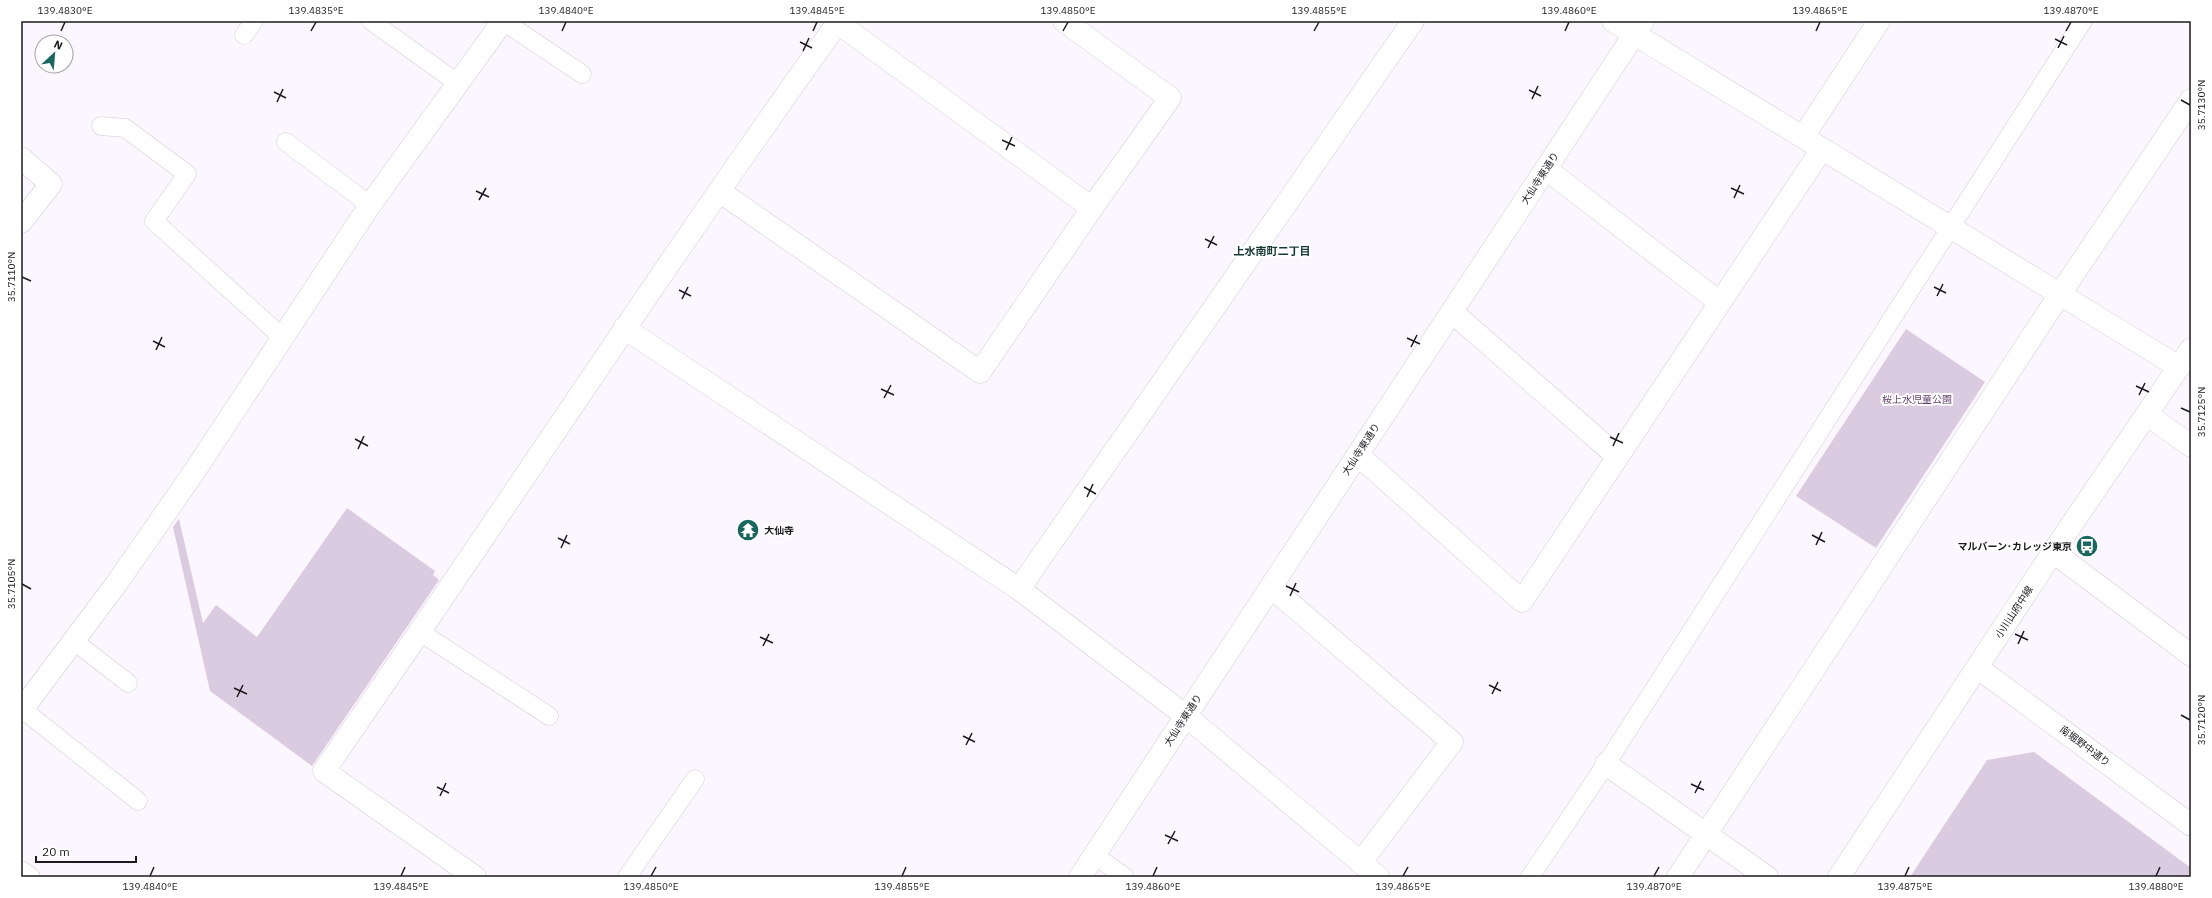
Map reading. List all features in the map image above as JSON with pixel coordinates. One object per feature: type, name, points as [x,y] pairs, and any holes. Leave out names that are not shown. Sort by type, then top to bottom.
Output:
[{"type":"street","points":[[22,710],[117,583],[196,469],[370,204],[459,84],[503,21]]},
{"type":"street","points":[[719,191],[980,372],[1092,208],[1170,98],[1064,21]]},
{"type":"street","points":[[1019,589],[1413,21]]},
{"type":"street","points":[[1613,21],[1639,27],[1822,149],[2179,368]]},
{"type":"street","points":[[1803,137],[1879,21]]},
{"type":"street","points":[[475,877],[324,771],[420,632],[624,328],[838,22],[1092,208]]},
{"type":"street","name":"大仙寺東通り","points":[[1080,877],[1639,27]]},
{"type":"street","points":[[1678,877],[2060,294],[2191,100]]},
{"type":"street","points":[[1358,455],[1522,602],[1719,302],[1822,149]]},
{"type":"street","points":[[21,158],[51,184],[21,222]]},
{"type":"street","points":[[1546,169],[1719,302]]},
{"type":"street","points":[[1452,312],[1618,456]]},
{"type":"street","points":[[624,328],[1019,589],[1186,716],[1378,877]]},
{"type":"street","name":"小川山府中線","points":[[1839,877],[2053,552],[2148,415],[2191,349]]},
{"type":"street","points":[[2148,415],[2191,446]]},
{"type":"street","points":[[2053,552],[2191,655]]},
{"type":"street","points":[[1271,587],[1452,742],[1360,862]]},
{"type":"street","name":"南堀野中通り","points":[[1978,668],[2191,825]]},
{"type":"street","points":[[1606,764],[1768,877]]},
{"type":"lane","points":[[371,21],[459,84]]},
{"type":"lane","points":[[503,21],[582,74]]},
{"type":"lane","points":[[1530,877],[1606,764],[1952,228],[2083,21]]},
{"type":"lane","points":[[101,126],[125,128],[187,174],[154,221],[282,337]]},
{"type":"lane","points":[[286,142],[370,204]]},
{"type":"lane","points":[[420,632],[548,716]]},
{"type":"lane","points":[[74,641],[128,683]]},
{"type":"lane","points":[[22,710],[138,801]]},
{"type":"lane","points":[[627,877],[695,779]]},
{"type":"lane","points":[[1094,855],[1125,877]]},
{"type":"lane","points":[[21,870],[31,877]]},
{"type":"green space","name":"桜上水児童公園","points":[[1906,329],[1985,382],[1876,548],[1796,496]]},
{"type":"green space","points":[[347,508],[435,571],[433,575],[439,580],[312,766],[210,691],[173,527],[179,519],[203,623],[216,605],[257,637]]},
{"type":"green space","points":[[2034,752],[2191,868],[2191,877],[1910,877],[1987,760]]},
{"type":"place","name":"大仙寺","points":[[748,530]]},
{"type":"place","name":"マルバーン･カレッジ東京","points":[[2087,546]]},
{"type":"district","name":"上水南町二丁目","points":[[1272,251]]}]
